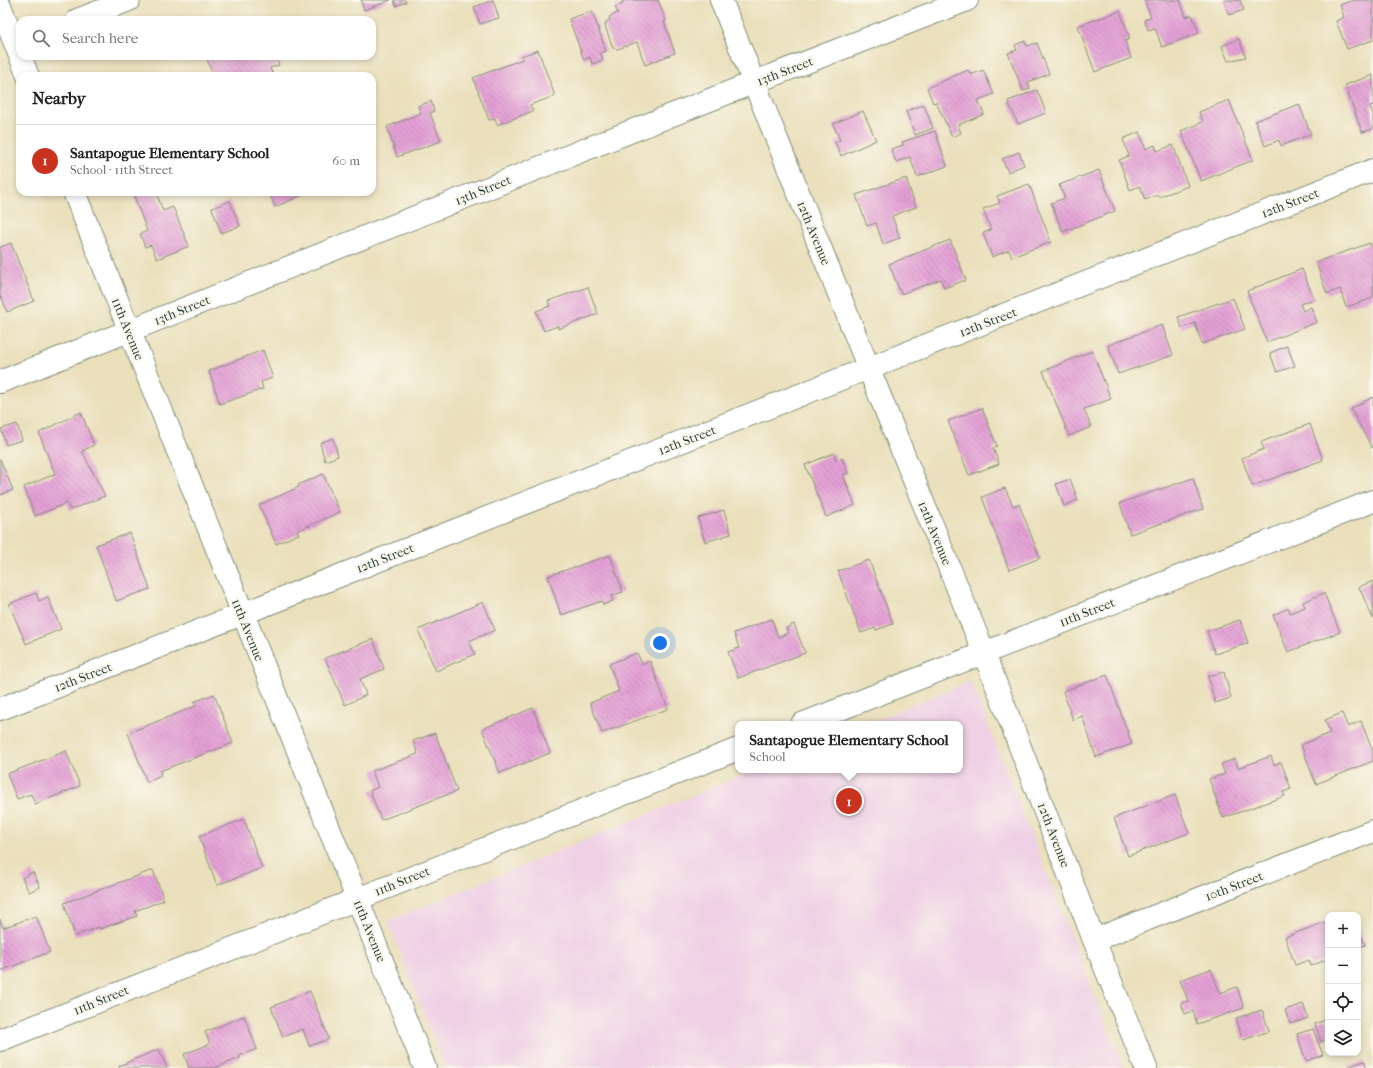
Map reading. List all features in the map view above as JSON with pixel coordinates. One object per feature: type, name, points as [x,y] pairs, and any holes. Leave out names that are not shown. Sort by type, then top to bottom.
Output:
[{"type":"street","points":[[87,16],[129,0]]},
{"type":"street","name":"12th Avenue","points":[[721,0],[755,82],[868,369],[984,653],[1094,940],[1146,1068]]},
{"type":"street","name":"13th Street","points":[[0,382],[755,82],[967,0]]},
{"type":"street","points":[[0,6],[12,45]]},
{"type":"street","points":[[20,60],[26,72]]},
{"type":"street","name":"12th Street","points":[[0,709],[1373,170]]},
{"type":"street","name":"11th Avenue","points":[[76,196],[425,1068]]},
{"type":"street","name":"11th Street","points":[[810,721],[1373,501]]},
{"type":"street","name":"11th Street","points":[[0,1040],[735,750]]},
{"type":"street","name":"10th Street","points":[[1094,940],[1373,831]]},
{"type":"shaded area","points":[[971,681],[1123,1068],[445,1068],[388,921],[748,773],[963,773],[963,721],[874,721]]},
{"type":"building","points":[[361,0],[391,0],[364,10]]},
{"type":"building","points":[[394,0],[405,0],[406,2],[396,6]]},
{"type":"building","points":[[493,0],[499,18],[480,24],[474,7]]},
{"type":"building","points":[[622,0],[658,0],[666,21],[664,22],[675,53],[645,65],[637,42],[618,49],[613,48],[605,26],[606,22],[610,20],[609,17],[618,13],[615,7],[623,4]]},
{"type":"building","points":[[1144,0],[1180,0],[1186,17],[1192,15],[1199,33],[1162,47],[1155,28],[1148,30],[1144,20],[1151,17]]},
{"type":"building","points":[[1224,0],[1240,0],[1244,10],[1229,15]]},
{"type":"building","points":[[1353,0],[1373,0],[1373,40],[1347,49],[1336,21],[1344,17],[1340,5]]},
{"type":"building","points":[[592,11],[606,51],[600,53],[603,60],[592,64],[590,57],[584,60],[569,19]]},
{"type":"building","points":[[1120,11],[1130,39],[1125,41],[1131,58],[1095,72],[1078,26]]},
{"type":"building","points":[[1239,39],[1246,57],[1228,61],[1222,46]]},
{"type":"building","points":[[1025,41],[1027,46],[1037,43],[1049,74],[1028,82],[1030,89],[1023,91],[1008,53],[1017,50],[1015,45]]},
{"type":"building","points":[[538,50],[555,96],[530,105],[533,111],[497,125],[495,118],[489,120],[473,78],[523,59],[521,56]]},
{"type":"building","points":[[207,60],[277,60],[279,65],[270,68],[272,72],[212,72]]},
{"type":"building","points":[[968,70],[971,75],[983,70],[994,94],[978,100],[984,114],[958,125],[961,133],[952,137],[936,102],[933,103],[927,88]]},
{"type":"building","points":[[1373,75],[1373,105],[1370,106],[1373,114],[1373,129],[1362,132],[1345,85]]},
{"type":"building","points":[[1037,90],[1046,113],[1018,124],[1008,101]]},
{"type":"building","points":[[1229,100],[1253,160],[1201,181],[1181,131],[1203,122],[1199,112]]},
{"type":"building","points":[[431,101],[434,111],[430,113],[441,141],[397,157],[387,127],[421,113],[418,106]]},
{"type":"building","points":[[1299,104],[1311,134],[1281,146],[1279,140],[1265,146],[1255,121]]},
{"type":"building","points":[[924,105],[933,128],[915,135],[906,111]]},
{"type":"building","points":[[863,111],[876,140],[841,156],[835,142],[840,140],[833,124]]},
{"type":"building","points":[[935,131],[947,166],[917,177],[910,157],[896,162],[891,149],[903,145],[902,142]]},
{"type":"building","points":[[1139,132],[1146,149],[1155,145],[1157,151],[1173,145],[1188,186],[1159,197],[1158,195],[1145,200],[1140,186],[1130,190],[1119,160],[1129,156],[1123,139]]},
{"type":"building","points":[[1019,152],[1024,165],[1008,172],[1002,159]]},
{"type":"building","points":[[1099,170],[1115,211],[1063,232],[1051,203],[1065,198],[1059,185]]},
{"type":"building","points":[[906,178],[916,207],[892,216],[900,238],[883,244],[876,223],[867,226],[856,195]]},
{"type":"building","points":[[1029,184],[1051,242],[1012,257],[1009,250],[992,257],[983,233],[991,230],[983,209],[1000,203],[997,196]]},
{"type":"building","points":[[134,196],[157,196],[163,211],[173,207],[189,246],[157,259],[151,245],[145,247],[140,234],[147,231]]},
{"type":"building","points":[[271,196],[301,196],[275,207]]},
{"type":"building","points":[[230,201],[240,226],[221,233],[212,208]]},
{"type":"building","points":[[950,240],[966,280],[944,288],[941,279],[901,294],[889,264]]},
{"type":"building","points":[[11,243],[34,301],[7,312],[2,298],[0,298],[0,247]]},
{"type":"building","points":[[1370,243],[1373,251],[1373,298],[1346,307],[1340,289],[1327,294],[1316,262]]},
{"type":"building","points":[[1302,269],[1314,299],[1300,304],[1303,311],[1311,307],[1317,322],[1267,342],[1247,291]]},
{"type":"building","points":[[588,287],[598,314],[558,329],[558,326],[544,331],[536,311],[550,306],[548,301]]},
{"type":"building","points":[[1233,298],[1245,329],[1202,344],[1195,323],[1182,328],[1178,317]]},
{"type":"building","points":[[1162,325],[1173,355],[1118,374],[1108,345]]},
{"type":"building","points":[[1287,346],[1295,366],[1277,372],[1270,353]]},
{"type":"building","points":[[263,350],[273,378],[261,382],[263,389],[220,404],[209,371]]},
{"type":"building","points":[[1092,351],[1111,399],[1084,409],[1091,427],[1069,436],[1043,371]]},
{"type":"building","points":[[1373,397],[1373,447],[1372,448],[1351,409]]},
{"type":"building","points":[[982,408],[997,446],[993,448],[999,464],[969,475],[948,421]]},
{"type":"building","points":[[81,412],[94,445],[82,451],[105,496],[70,510],[67,503],[35,516],[24,487],[55,474],[39,433]]},
{"type":"building","points":[[17,424],[22,440],[6,445],[1,429]]},
{"type":"building","points":[[1310,424],[1323,460],[1252,486],[1242,458],[1264,449],[1261,442]]},
{"type":"building","points":[[333,438],[338,456],[325,461],[320,443]]},
{"type":"building","points":[[834,453],[836,460],[842,458],[848,473],[843,475],[855,505],[826,517],[805,465]]},
{"type":"building","points":[[0,459],[13,490],[0,495]]},
{"type":"building","points":[[323,474],[340,512],[297,531],[299,534],[276,544],[259,505],[299,487],[298,485]]},
{"type":"building","points":[[1193,478],[1203,509],[1130,534],[1120,503]]},
{"type":"building","points":[[1070,479],[1078,500],[1064,506],[1056,484]]},
{"type":"building","points":[[1005,488],[1013,506],[1019,504],[1040,558],[1009,570],[982,497]]},
{"type":"building","points":[[724,510],[731,534],[705,542],[698,518]]},
{"type":"building","points":[[130,533],[150,589],[116,601],[96,545]]},
{"type":"building","points":[[610,555],[623,592],[611,596],[613,601],[603,605],[602,601],[561,615],[548,576]]},
{"type":"building","points":[[869,560],[893,624],[861,633],[838,571]]},
{"type":"building","points":[[1373,581],[1373,619],[1359,587]]},
{"type":"building","points":[[36,593],[39,601],[48,597],[61,629],[26,644],[9,604]]},
{"type":"building","points":[[1324,593],[1340,632],[1288,652],[1273,615],[1289,608],[1290,613],[1305,607],[1303,602]]},
{"type":"building","points":[[483,602],[495,630],[469,641],[475,654],[436,671],[418,630]]},
{"type":"building","points":[[772,619],[778,637],[788,633],[786,628],[794,624],[805,653],[738,678],[728,652],[739,648],[734,633]]},
{"type":"building","points":[[1240,620],[1248,643],[1215,654],[1207,631]]},
{"type":"building","points":[[373,639],[384,669],[360,679],[366,695],[345,705],[325,658]]},
{"type":"building","points":[[637,653],[642,664],[650,661],[668,709],[602,733],[590,703],[619,691],[609,664]]},
{"type":"building","points":[[1224,672],[1231,698],[1215,703],[1208,676]]},
{"type":"building","points":[[1107,675],[1132,744],[1096,757],[1082,716],[1073,720],[1063,691]]},
{"type":"building","points":[[214,694],[233,743],[160,771],[161,776],[147,782],[128,733],[196,706],[194,702]]},
{"type":"building","points":[[533,708],[550,753],[500,773],[482,729]]},
{"type":"building","points":[[1342,713],[1348,727],[1361,721],[1373,752],[1373,761],[1316,784],[1301,745],[1330,733],[1325,720]]},
{"type":"building","points":[[435,733],[457,791],[381,820],[370,791],[378,787],[372,771],[418,754],[413,741]]},
{"type":"building","points":[[66,751],[80,786],[35,804],[31,794],[17,799],[7,774]]},
{"type":"building","points":[[1271,756],[1274,765],[1281,762],[1291,789],[1283,792],[1285,796],[1223,818],[1209,779],[1225,774],[1221,764],[1235,759],[1238,768]]},
{"type":"building","points":[[1175,795],[1189,833],[1128,856],[1114,818]]},
{"type":"building","points":[[244,819],[262,868],[217,885],[199,836]]},
{"type":"building","points":[[153,870],[164,900],[135,911],[137,916],[75,936],[64,903]]},
{"type":"building","points":[[33,872],[40,887],[29,892],[22,878]]},
{"type":"building","points":[[36,916],[50,952],[0,971],[0,919],[3,928]]},
{"type":"building","points":[[1325,922],[1325,960],[1311,966],[1309,960],[1295,965],[1285,937]]},
{"type":"building","points":[[1361,935],[1365,945],[1361,947]]},
{"type":"building","points":[[1211,969],[1220,993],[1237,987],[1244,1008],[1197,1024],[1193,1011],[1185,1014],[1181,1003],[1188,1001],[1180,980]]},
{"type":"building","points":[[310,991],[329,1039],[309,1046],[303,1029],[283,1037],[271,1007]]},
{"type":"building","points":[[1303,1004],[1308,1018],[1290,1024],[1285,1010]]},
{"type":"building","points":[[1262,1010],[1269,1031],[1243,1040],[1236,1018]]},
{"type":"building","points":[[244,1016],[257,1049],[215,1068],[189,1068],[184,1054],[210,1044],[205,1032]]},
{"type":"building","points":[[1325,1020],[1325,1040],[1321,1042],[1315,1024]]},
{"type":"building","points":[[1313,1029],[1323,1055],[1306,1061],[1297,1034]]},
{"type":"building","points":[[159,1049],[167,1068],[120,1068],[119,1066]]},
{"type":"building","points":[[1364,1061],[1367,1068],[1345,1068]]},
{"type":"place","name":"Santapogue Elementary School","points":[[849,801]]}]
